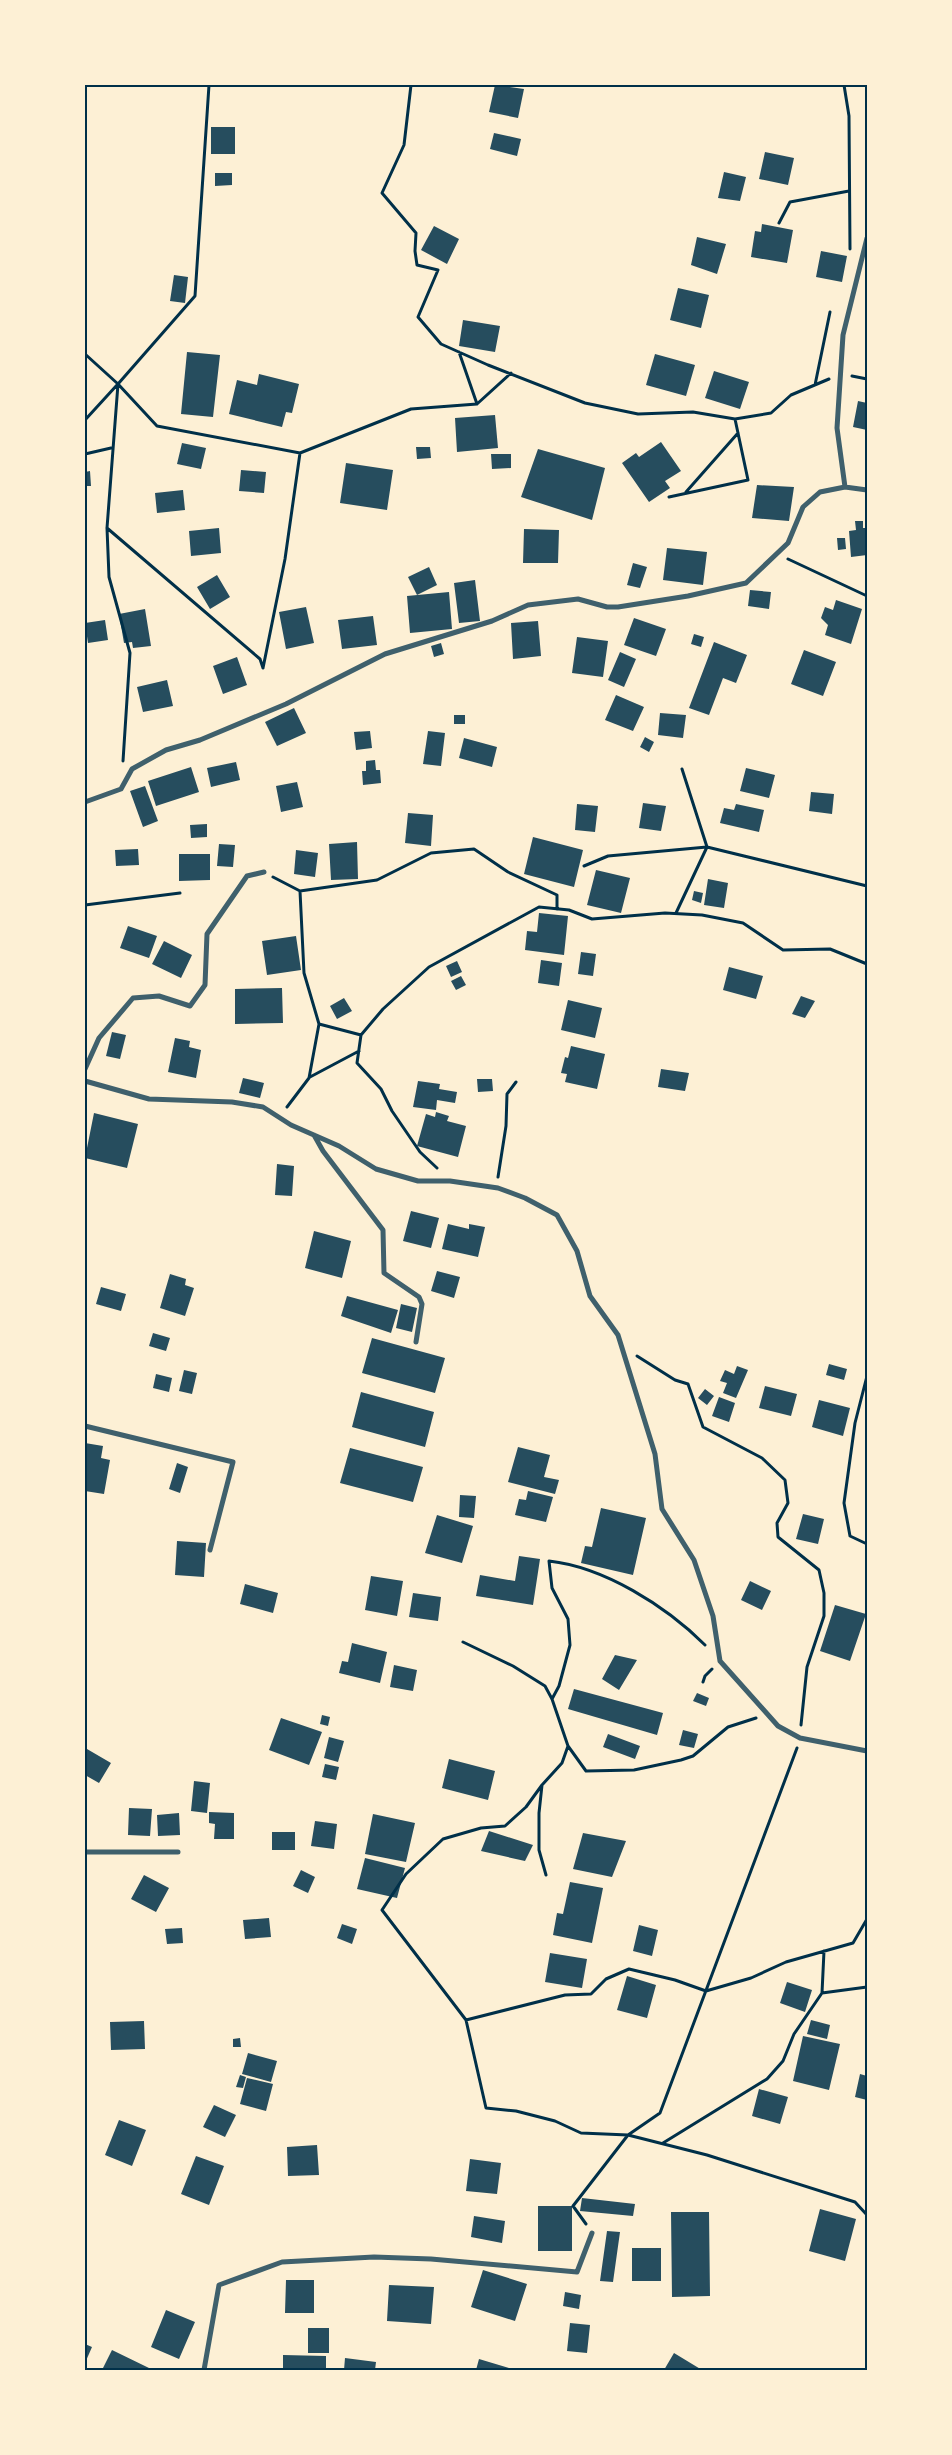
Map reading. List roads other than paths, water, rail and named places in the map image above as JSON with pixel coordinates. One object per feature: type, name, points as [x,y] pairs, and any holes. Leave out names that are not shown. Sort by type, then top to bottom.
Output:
[{"type":"street","points":[[845,487],[836,428],[843,335],[867,238]]},
{"type":"street","points":[[85,802],[121,789],[132,769],[166,750],[200,740],[286,704],[385,654],[492,621],[528,605],[578,599],[607,607],[618,607],[688,596],[746,582],[788,543],[803,507],[820,492],[845,487],[867,490]]},
{"type":"street","points":[[85,1069],[99,1038],[132,998],[159,996],[190,1006],[205,985],[207,934],[247,876],[264,872]]},
{"type":"street","points":[[85,1081],[149,1098],[232,1102],[263,1107],[279,1118],[339,1146],[376,1170],[418,1181],[450,1180],[498,1188],[525,1198],[557,1215],[576,1251],[590,1296],[618,1335],[655,1454],[662,1509],[694,1560],[714,1616],[720,1661],[778,1726],[800,1738],[867,1751]]},
{"type":"street","points":[[314,1135],[323,1151],[383,1230],[384,1273],[419,1297],[422,1304],[416,1342]]},
{"type":"street","points":[[85,1426],[233,1462],[210,1550]]},
{"type":"street","points":[[85,1852],[178,1852]]},
{"type":"street","points":[[204,2370],[219,2285],[282,2262],[374,2257],[431,2259],[577,2272],[592,2233]]}]
